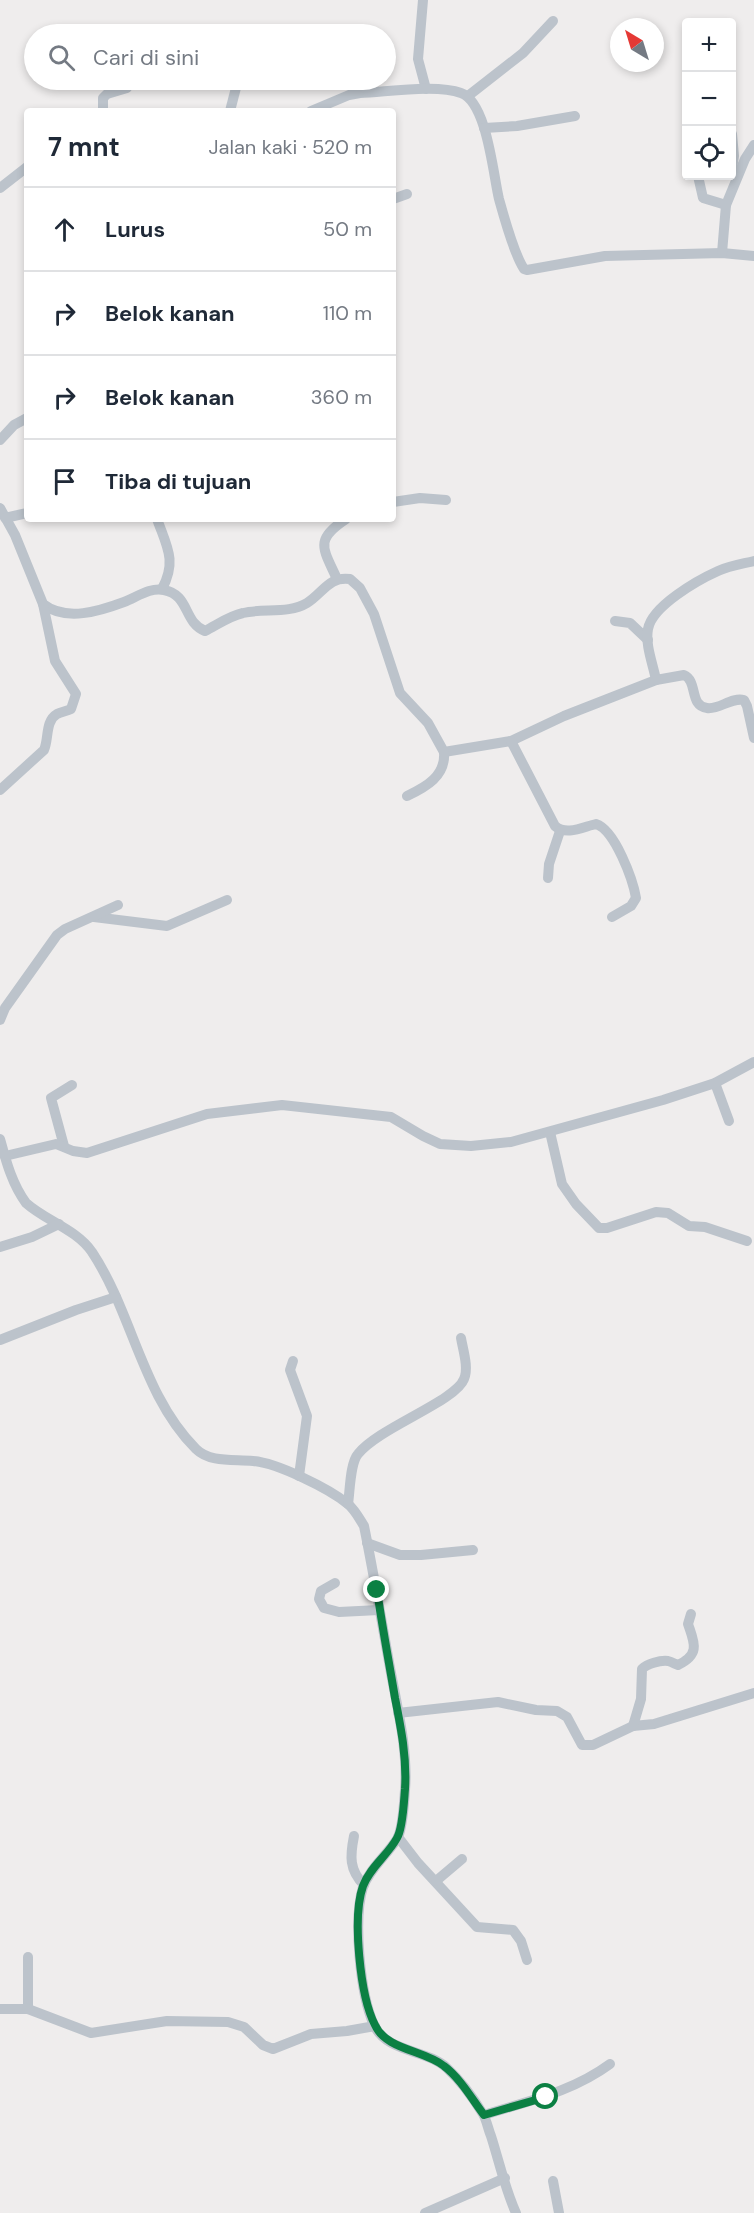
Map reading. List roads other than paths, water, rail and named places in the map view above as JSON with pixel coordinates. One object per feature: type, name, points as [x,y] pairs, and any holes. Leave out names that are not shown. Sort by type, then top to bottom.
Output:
[{"type":"street","points":[[423,0],[417,59],[426,89]]},
{"type":"street","points":[[468,96],[523,53],[553,21]]},
{"type":"street","points":[[318,108],[349,95],[426,89],[454,91],[468,96],[484,128],[500,200],[524,269],[591,257],[722,253],[754,256]]},
{"type":"street","points":[[103,108],[103,98],[107,94],[120,90]]},
{"type":"street","points":[[231,108],[235,90]]},
{"type":"street","points":[[484,128],[517,126],[575,116]]},
{"type":"street","points":[[727,202],[745,159],[754,145]]},
{"type":"street","points":[[0,188],[24,169]]},
{"type":"street","points":[[699,180],[703,198],[727,202]]},
{"type":"street","points":[[722,253],[730,180]]},
{"type":"street","points":[[396,198],[407,194]]},
{"type":"street","points":[[0,440],[14,425],[24,420]]},
{"type":"street","points":[[396,502],[420,498],[446,500]]},
{"type":"street","points":[[2,784],[44,750],[48,742],[50,722],[56,715],[71,709],[76,694],[56,661],[47,631],[43,604],[15,535],[3,513],[24,513]]},
{"type":"street","points":[[158,522],[170,553],[169,576],[162,589]]},
{"type":"street","points":[[337,579],[324,542],[330,530],[342,522]]},
{"type":"street","points":[[657,680],[648,640],[651,620],[681,593],[717,571],[754,561]]},
{"type":"street","points":[[43,604],[50,610],[73,614],[99,610],[148,591],[162,589],[176,593],[195,625],[205,631],[242,613],[296,607],[307,603],[323,587],[337,579],[350,579],[367,599],[380,628],[400,693],[428,723],[444,752],[445,764],[438,775],[427,786],[407,796]]},
{"type":"street","points":[[615,621],[630,623],[648,640]]},
{"type":"street","points":[[444,752],[511,741],[564,716],[657,680],[686,676],[691,681],[697,703],[704,708],[710,709],[736,699],[750,700],[754,738]]},
{"type":"street","points":[[511,741],[555,826],[560,831],[567,832],[596,824],[604,828],[613,842],[631,878],[636,898],[631,906],[612,917]]},
{"type":"street","points":[[548,878],[549,864],[560,831]]},
{"type":"street","points":[[94,917],[167,926],[227,900]]},
{"type":"street","points":[[0,1020],[5,1008],[57,935],[65,929],[118,905]]},
{"type":"street","points":[[516,2213],[484,2115],[447,2068],[432,2057],[385,2039],[375,2026],[365,1991],[360,1961],[358,1924],[364,1885],[377,1864],[399,1837],[405,1789],[405,1766],[398,1713],[364,1526],[348,1504],[288,1470],[254,1461],[227,1460],[206,1456],[197,1451],[180,1430],[153,1388],[116,1297],[91,1251],[79,1238],[26,1203],[17,1188],[2,1148],[53,1144],[87,1153],[207,1114],[282,1105],[392,1117],[423,1137],[440,1144],[492,1145],[550,1132],[663,1100],[715,1083],[754,1062]]},
{"type":"street","points":[[715,1083],[729,1120]]},
{"type":"street","points":[[64,1146],[51,1098],[72,1085]]},
{"type":"street","points":[[550,1132],[562,1184],[572,1200],[599,1228],[607,1228],[656,1212],[663,1212],[689,1226],[705,1227],[747,1241]]},
{"type":"street","points":[[0,1247],[32,1238],[59,1224]]},
{"type":"street","points":[[0,1340],[116,1297]]},
{"type":"street","points":[[348,1504],[354,1461],[358,1454],[375,1439],[451,1394],[463,1383],[465,1368],[461,1338]]},
{"type":"street","points":[[294,1361],[290,1370],[307,1416],[299,1476]]},
{"type":"street","points":[[367,1543],[399,1555],[473,1550]]},
{"type":"street","points":[[335,1583],[321,1591],[319,1599],[324,1608],[339,1612],[379,1610]]},
{"type":"street","points":[[633,1726],[641,1699],[642,1669],[648,1665],[663,1662],[681,1664],[694,1650],[695,1641],[688,1624],[691,1614]]},
{"type":"street","points":[[398,1713],[498,1701],[536,1710],[557,1711],[567,1717],[578,1740],[585,1746],[602,1742],[633,1726],[654,1725],[754,1693]]},
{"type":"street","points":[[354,1836],[351,1866],[357,1879],[364,1885]]},
{"type":"street","points":[[399,1837],[477,1927],[513,1930],[521,1941],[527,1960]]},
{"type":"street","points":[[436,1881],[462,1859]]},
{"type":"street","points":[[28,1957],[28,2009]]},
{"type":"street","points":[[0,2009],[28,2009],[91,2033],[167,2020],[228,2022],[244,2027],[263,2045],[273,2049],[311,2034],[375,2026]]},
{"type":"street","points":[[484,2115],[546,2097],[577,2085],[610,2064]]},
{"type":"street","points":[[425,2213],[504,2178]]},
{"type":"street","points":[[553,2181],[559,2213]]}]
